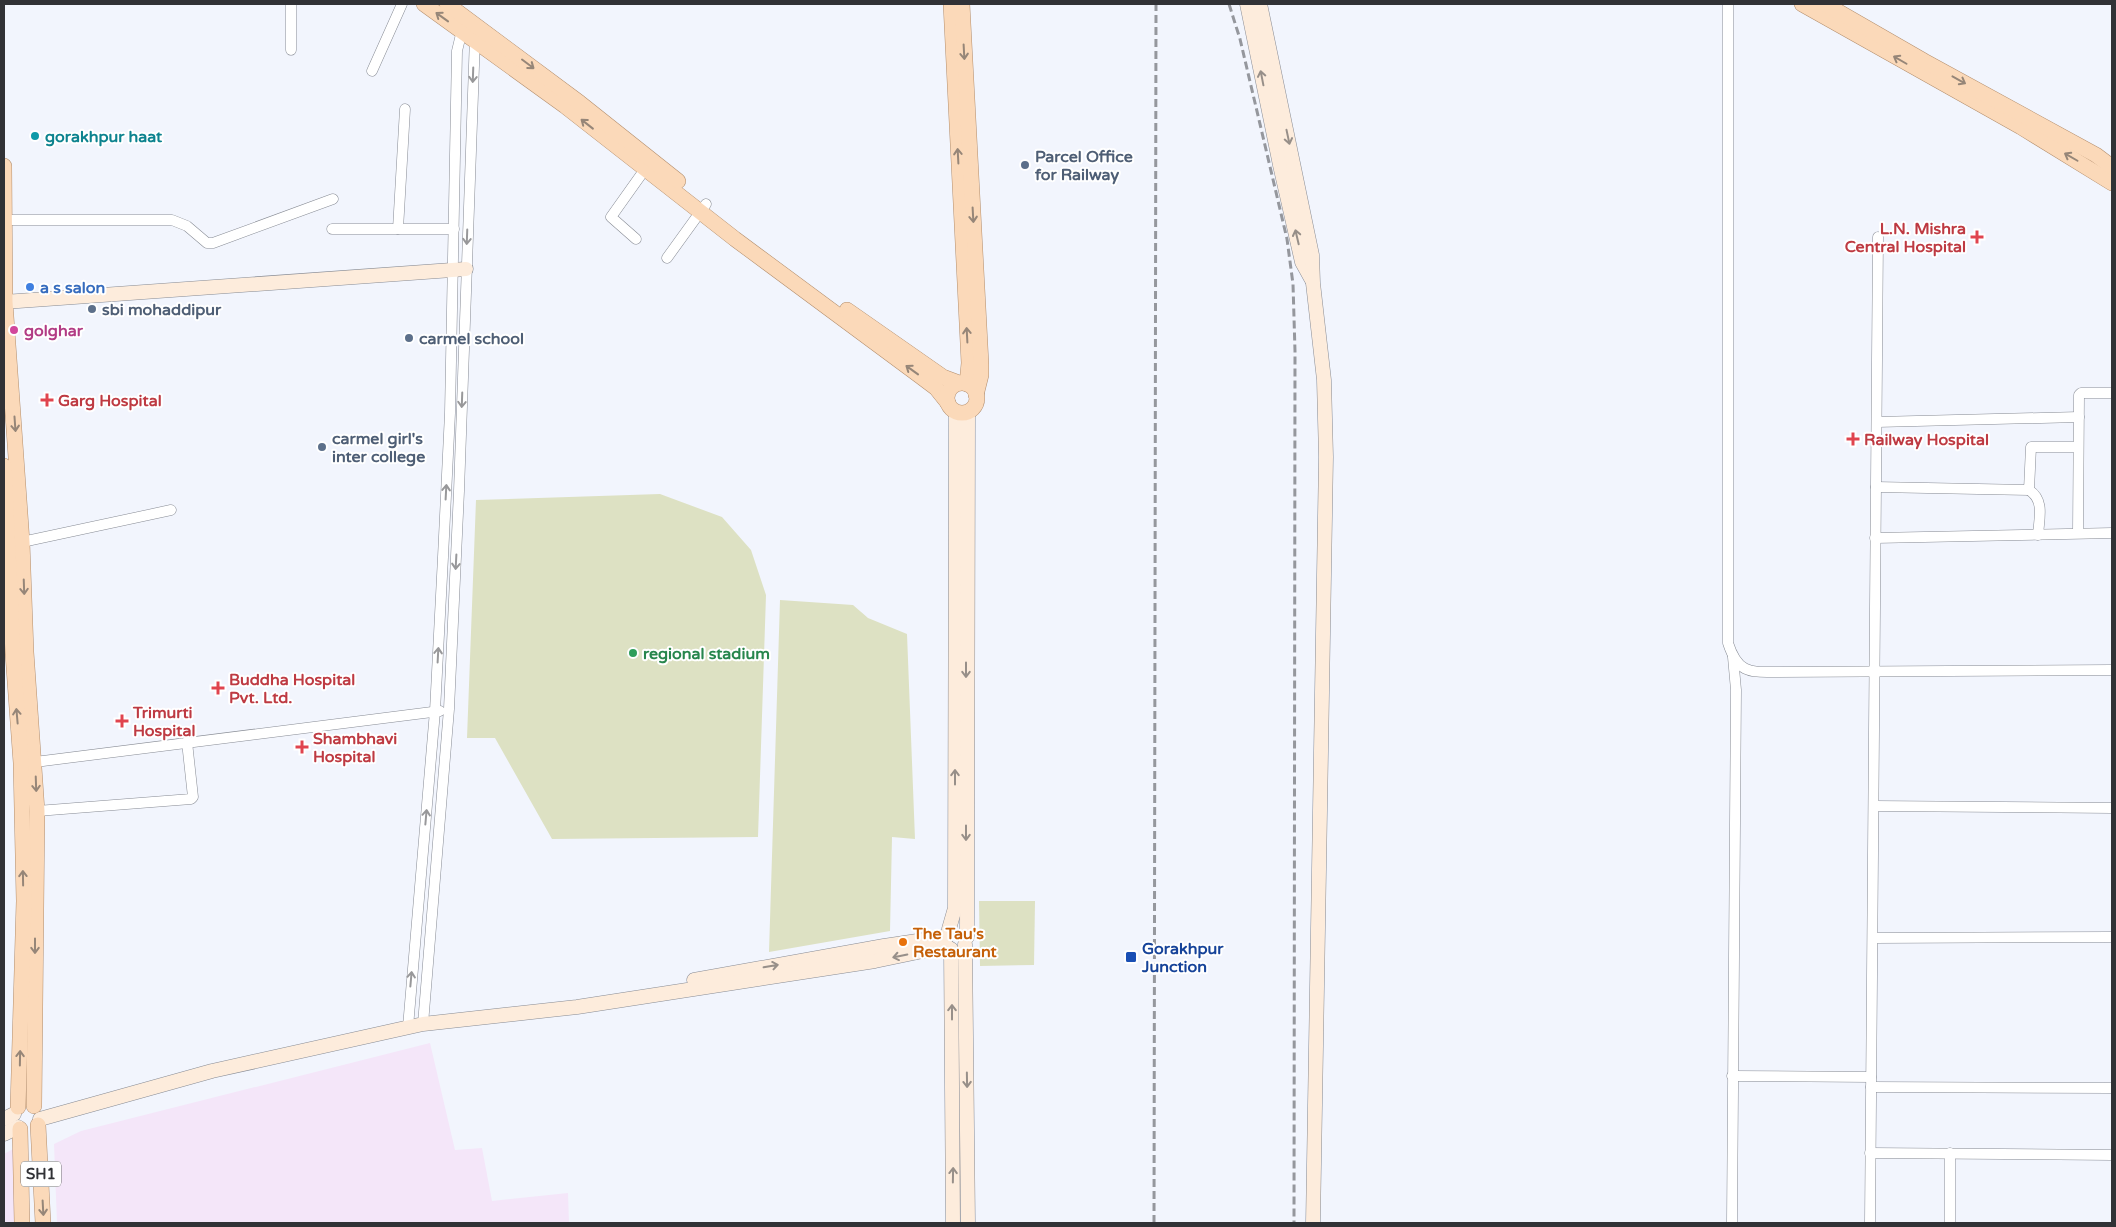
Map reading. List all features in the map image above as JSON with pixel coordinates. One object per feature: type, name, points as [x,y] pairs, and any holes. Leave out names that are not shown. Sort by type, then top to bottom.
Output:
[{"type":"main road","points":[[424,4],[464,24],[580,103],[648,165],[936,388],[957,409]]},
{"type":"main road","points":[[447,4],[464,24]]},
{"type":"main road","points":[[951,4],[968,363],[967,388],[976,403],[957,409]]},
{"type":"main road","points":[[962,4],[982,364],[967,388]]},
{"type":"main road","points":[[1802,4],[2029,132],[2112,184]]},
{"type":"main road","points":[[1825,4],[1924,61],[2096,155],[2112,167]]},
{"type":"main road","name":"SH1","points":[[4,166],[8,394],[22,542],[28,762],[15,1119],[22,1223]]},
{"type":"main road","points":[[703,208],[943,377],[967,388]]},
{"type":"main road","points":[[957,409],[947,394],[951,387],[967,388]]},
{"type":"main road","name":"SH1","points":[[4,466],[13,654],[37,811],[37,1115],[43,1223]]},
{"type":"main road","points":[[26,1104],[37,1115],[32,1130],[15,1119],[26,1104]]},
{"type":"street","points":[[291,4],[291,50]]},
{"type":"street","points":[[372,71],[402,4]]},
{"type":"street","points":[[1247,4],[1302,262],[1313,283]]},
{"type":"street","points":[[1260,4],[1312,255],[1313,283],[1324,380],[1326,457],[1313,1223]]},
{"type":"street","points":[[1728,4],[1728,643],[1733,657],[1736,662],[1752,672],[2112,670]]},
{"type":"street","points":[[423,1020],[448,710],[459,491],[459,269],[454,229],[457,51],[464,24]]},
{"type":"street","points":[[408,1023],[435,711],[450,413],[477,34]]},
{"type":"street","points":[[398,229],[405,110]]},
{"type":"street","points":[[636,239],[611,217],[648,165]]},
{"type":"street","points":[[4,220],[172,220],[187,226],[207,243],[212,243],[332,200]]},
{"type":"street","points":[[667,258],[703,208]]},
{"type":"street","points":[[332,229],[454,229]]},
{"type":"street","points":[[1870,1223],[1874,806],[1874,538],[1878,237]]},
{"type":"street","points":[[5,302],[459,269]]},
{"type":"street","points":[[2078,533],[2079,394],[2112,393]]},
{"type":"street","points":[[952,1223],[948,940],[955,908],[957,409]]},
{"type":"street","points":[[957,409],[966,940],[968,1223]]},
{"type":"street","points":[[1877,422],[2078,417]]},
{"type":"street","points":[[2029,490],[2031,447],[2078,447]]},
{"type":"street","points":[[1876,487],[2029,490],[2034,493],[2040,504],[2038,535]]},
{"type":"street","points":[[22,542],[170,510]]},
{"type":"street","points":[[1874,538],[2112,533]]},
{"type":"street","points":[[439,631],[452,631]]},
{"type":"street","points":[[1732,1223],[1736,690],[1733,657]]},
{"type":"street","points":[[28,762],[448,710]]},
{"type":"street","points":[[37,811],[191,799],[194,797],[188,742]]},
{"type":"street","points":[[1874,806],[2112,808]]},
{"type":"street","points":[[37,1115],[244,1055],[423,1020],[586,1006],[875,961],[948,940],[958,927],[962,929],[966,940]]},
{"type":"street","points":[[1873,938],[2112,937]]},
{"type":"street","points":[[948,940],[960,948],[966,940]]},
{"type":"street","points":[[1732,1076],[1871,1082],[2112,1088]]},
{"type":"street","points":[[4,1134],[15,1119]]},
{"type":"street","points":[[1870,1153],[2112,1155]]},
{"type":"street","points":[[1950,1153],[1950,1223]]},
{"type":"shaded area","points":[[430,1043],[455,1150],[482,1148],[492,1201],[568,1193],[569,1223],[57,1223],[54,1144],[81,1131]]},
{"type":"shaded area","points":[[15,1148],[18,1223],[4,1223],[4,1154]]},
{"type":"green space","points":[[660,494],[722,517],[751,550],[766,595],[758,837],[552,839],[495,738],[467,738],[476,500]]},
{"type":"green space","points":[[780,600],[853,605],[868,618],[907,634],[915,839],[892,837],[890,931],[769,952]]},
{"type":"green space","points":[[979,901],[1035,901],[1034,965],[980,966]]},
{"type":"railway","points":[[1154,1223],[1156,4]]},
{"type":"railway","points":[[1229,4],[1240,39],[1287,239],[1293,284],[1295,351],[1294,1223]]},
{"type":"place","name":"gorakhpur haat","points":[[35,136]]},
{"type":"place","name":"Parcel Office for Railway","points":[[1025,165]]},
{"type":"place","name":"L.N. Mishra Central Hospital","points":[[1977,237]]},
{"type":"place","name":"a s salon","points":[[30,287]]},
{"type":"place","name":"sbi mohaddipur","points":[[92,309]]},
{"type":"place","name":"golghar","points":[[14,330]]},
{"type":"place","name":"carmel school","points":[[409,338]]},
{"type":"place","name":"Garg Hospital","points":[[47,400]]},
{"type":"place","name":"Railway Hospital","points":[[1853,439]]},
{"type":"place","name":"carmel girl's inter college","points":[[322,447]]},
{"type":"place","name":"regional stadium","points":[[633,653]]},
{"type":"place","name":"Buddha Hospital Pvt. Ltd.","points":[[218,688]]},
{"type":"place","name":"Trimurti Hospital","points":[[122,721]]},
{"type":"place","name":"Shambhavi Hospital","points":[[302,747]]},
{"type":"place","name":"The Tau's Restaurant","points":[[903,942]]},
{"type":"place","name":"Gorakhpur Junction","points":[[1131,957]]}]
